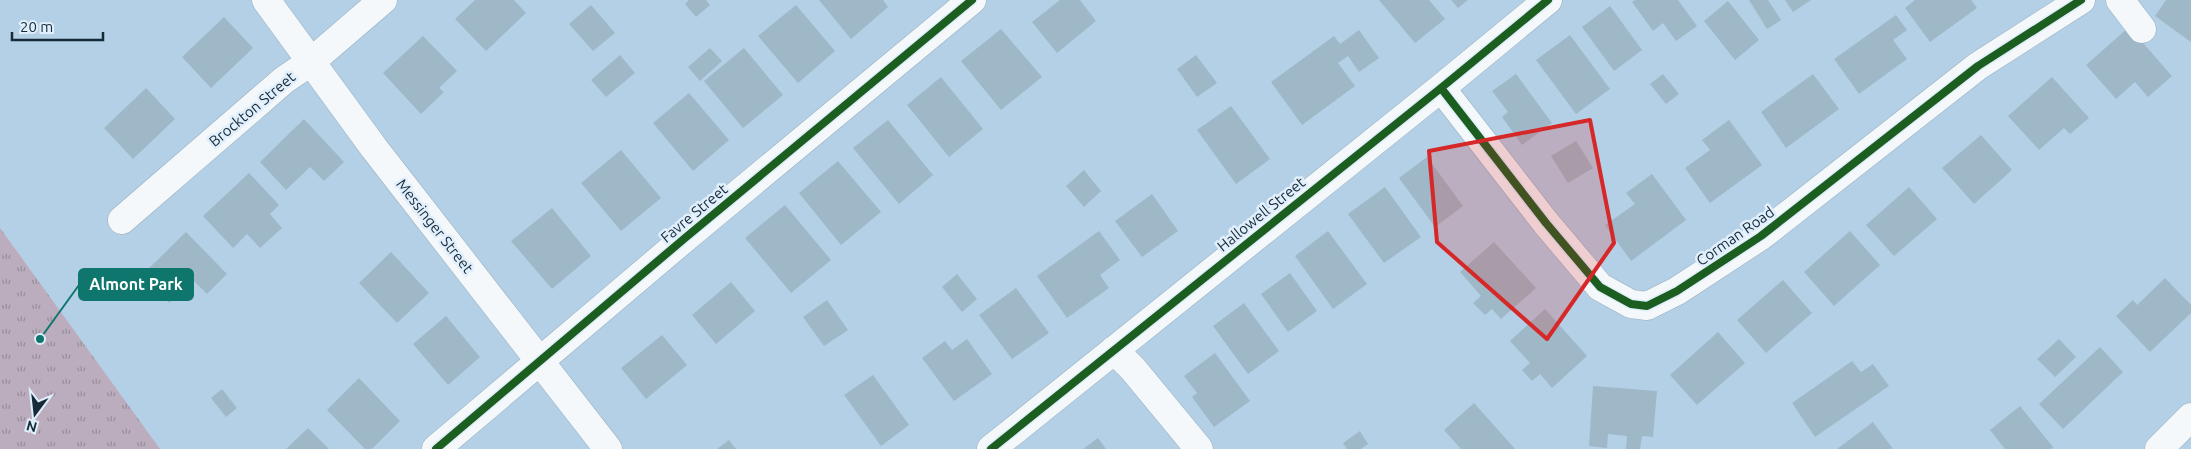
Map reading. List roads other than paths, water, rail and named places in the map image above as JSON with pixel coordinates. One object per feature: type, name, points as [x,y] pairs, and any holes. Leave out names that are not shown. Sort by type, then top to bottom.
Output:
[{"type":"street","name":"Messinger Street","points":[[266,0],[374,148],[608,449]]},
{"type":"street","name":"Brockton Street","points":[[122,220],[284,80],[312,61],[384,0]]},
{"type":"street","name":"Favre Street","points":[[436,449],[685,238],[972,0]]},
{"type":"street","name":"Hallowell Street","points":[[991,449],[1548,0]]},
{"type":"street","name":"Corman Road","points":[[1441,88],[1546,223],[1600,287],[1630,304],[1647,306],[1677,291],[1762,236],[1978,66],[2080,0]]},
{"type":"street","points":[[2120,0],[2142,29]]},
{"type":"street","points":[[1114,350],[1133,369],[1199,449]]},
{"type":"street","points":[[2160,449],[2191,417]]},
{"type":"place","name":"Almont Park","points":[[40,339]]}]
